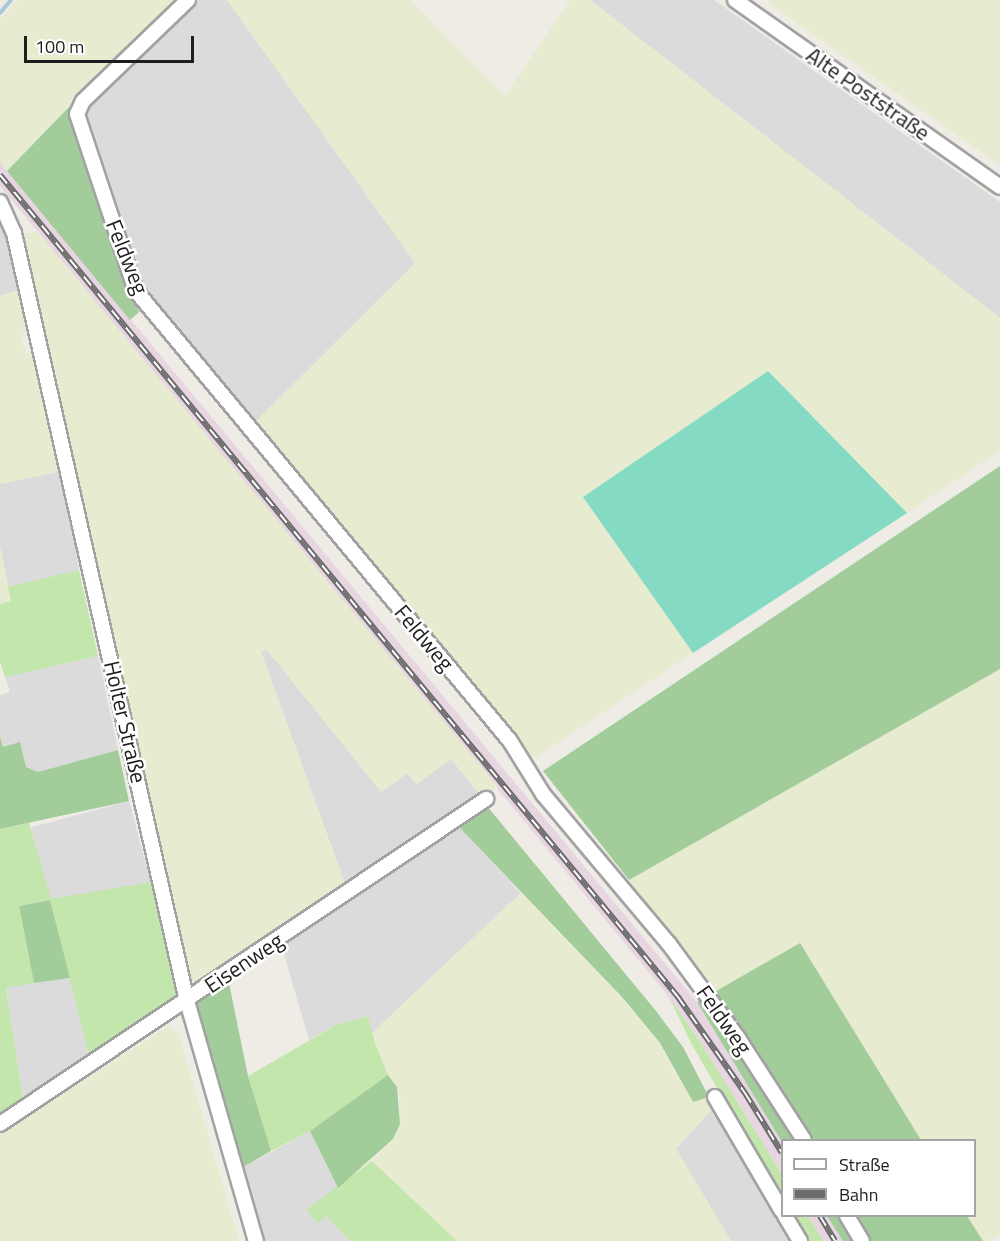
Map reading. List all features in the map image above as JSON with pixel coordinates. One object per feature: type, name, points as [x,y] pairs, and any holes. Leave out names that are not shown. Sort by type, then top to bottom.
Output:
[{"type":"street","name":"Feldweg","points":[[188,0],[83,101],[77,114],[136,291],[510,741],[543,794],[669,944],[738,1038],[803,1139]]},
{"type":"street","name":"Alte Poststraße","points":[[735,0],[1000,187]]},
{"type":"street","name":"Holter Straße","points":[[0,202],[14,233],[187,1001],[256,1241]]},
{"type":"street","name":"Eisenweg","points":[[0,1124],[486,799]]},
{"type":"street","points":[[716,1097],[781,1208]]},
{"type":"street","points":[[786,1217],[800,1241]]},
{"type":"street","points":[[848,1217],[862,1241]]},
{"type":"shaded area","points":[[195,0],[227,0],[416,264],[252,425],[140,286],[81,113]]},
{"type":"shaded area","points":[[590,0],[714,0],[1000,202],[1000,318]]},
{"type":"shaded area","points":[[0,162],[697,1002],[781,1140],[781,1172],[701,1043],[669,997],[0,186]]},
{"type":"shaded area","points":[[0,216],[5,225],[20,290],[0,296]]},
{"type":"shaded area","points":[[62,471],[79,570],[8,587],[0,546],[0,484]]},
{"type":"shaded area","points":[[266,649],[408,773],[416,784],[451,759],[483,798],[347,889],[261,652]]},
{"type":"shaded area","points":[[98,656],[118,750],[38,772],[26,767],[20,743],[3,747],[0,737],[0,695],[10,692],[5,677]]},
{"type":"shaded area","points":[[129,801],[151,882],[52,909],[30,827]]},
{"type":"shaded area","points":[[458,826],[521,893],[372,1033],[368,1016],[336,1025],[309,1040],[281,944]]},
{"type":"shaded area","points":[[70,978],[90,1059],[23,1099],[6,987]]},
{"type":"shaded area","points":[[711,1110],[790,1241],[731,1241],[676,1149]]},
{"type":"shaded area","points":[[310,1131],[338,1188],[306,1211],[326,1216],[350,1241],[259,1241],[240,1169]]},
{"type":"shaded area","points":[[809,1217],[828,1217],[843,1241],[824,1241]]},
{"type":"green space","points":[[18,0],[177,0],[7,171],[0,162],[0,19]]},
{"type":"green space","points":[[227,0],[410,0],[505,96],[570,0],[590,0],[1000,318],[1000,451],[907,513],[768,371],[583,497],[693,653],[530,761],[252,425],[415,263]]},
{"type":"green space","points":[[770,0],[1000,0],[1000,165],[768,3]]},
{"type":"green space","points":[[69,107],[139,312],[130,320],[7,171]]},
{"type":"green space","points":[[37,231],[498,787],[483,798],[451,759],[417,784],[408,773],[381,792],[266,649],[261,652],[347,889],[201,983],[188,978],[70,470],[35,284],[22,235]]},
{"type":"green space","points":[[20,290],[30,331],[21,334],[26,354],[35,352],[62,471],[0,484],[0,296]]},
{"type":"green space","points":[[768,371],[907,513],[693,653],[583,497]]},
{"type":"green space","points":[[1000,466],[1000,669],[629,880],[543,771]]},
{"type":"green space","points":[[0,546],[11,601],[0,604]]},
{"type":"green space","points":[[79,570],[98,656],[5,677],[0,662],[0,604],[11,601],[8,587]]},
{"type":"green space","points":[[1000,669],[1000,1234],[989,1241],[983,1241],[968,1217],[976,1217],[976,1139],[920,1139],[800,943],[713,993],[629,880]]},
{"type":"green space","points":[[0,737],[3,747],[20,742],[26,767],[38,772],[118,750],[129,801],[0,829]]},
{"type":"green space","points":[[487,806],[656,1011],[683,1047],[709,1097],[693,1102],[660,1043],[622,997],[458,826]]},
{"type":"green space","points":[[29,823],[51,899],[151,882],[178,994],[177,1001],[90,1059],[50,900],[19,906],[34,983],[6,988],[23,1099],[0,1115],[0,829]]},
{"type":"green space","points":[[521,893],[622,998],[659,1044],[692,1102],[706,1098],[711,1110],[676,1149],[731,1241],[457,1241],[372,1161],[393,1139],[400,1124],[401,1106],[397,1087],[388,1075],[372,1033]]},
{"type":"green space","points":[[50,900],[70,978],[34,983],[19,906]]},
{"type":"green space","points":[[800,943],[920,1139],[781,1140],[697,1002]]},
{"type":"green space","points":[[229,983],[248,1076],[271,1151],[240,1169],[195,1005],[214,990]]},
{"type":"green space","points":[[669,997],[701,1043],[781,1172],[781,1197],[692,1045]]},
{"type":"green space","points":[[368,1016],[375,1043],[388,1075],[310,1131],[271,1151],[248,1076],[336,1025]]},
{"type":"green space","points":[[170,1025],[179,1035],[239,1241],[0,1241],[0,1135]]},
{"type":"green space","points":[[388,1075],[397,1087],[400,1124],[393,1139],[338,1188],[310,1131]]},
{"type":"green space","points":[[372,1161],[457,1241],[350,1241],[326,1216],[318,1223],[306,1210]]},
{"type":"green space","points":[[793,1217],[809,1217],[824,1241],[807,1241]]},
{"type":"green space","points":[[828,1217],[968,1217],[983,1241],[843,1241]]},
{"type":"waterway","points":[[0,13],[11,0]]},
{"type":"railway","points":[[0,175],[678,997],[745,1093],[781,1151]]},
{"type":"railway","points":[[821,1217],[835,1241]]}]
